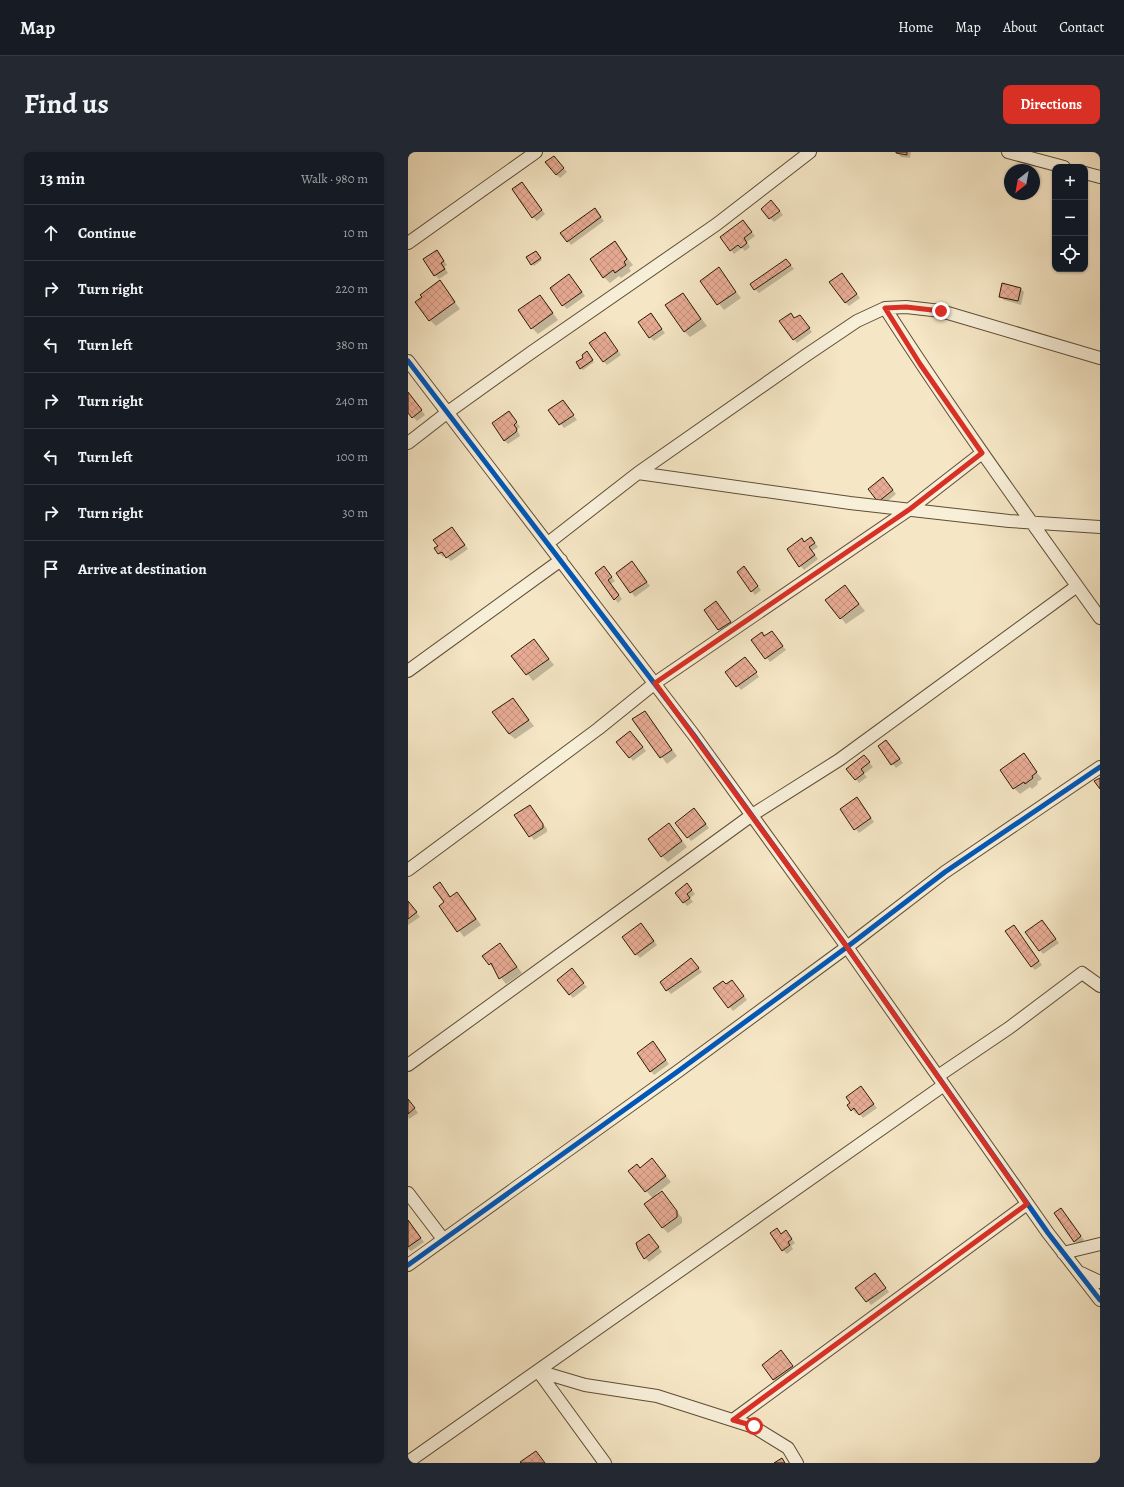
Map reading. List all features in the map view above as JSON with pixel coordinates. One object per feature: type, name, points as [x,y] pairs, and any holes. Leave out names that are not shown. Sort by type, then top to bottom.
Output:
[{"type":"street","points":[[408,243],[536,152]]},
{"type":"street","points":[[408,443],[448,412],[717,224],[810,152]]},
{"type":"street","points":[[1008,152],[1053,164]]},
{"type":"street","points":[[1088,174],[1100,177]]},
{"type":"street","points":[[548,543],[638,473],[805,356],[857,321],[885,308],[906,307],[941,311],[1100,358]]},
{"type":"street","points":[[885,308],[920,364],[1100,618]]},
{"type":"street","points":[[408,361],[655,683],[847,947],[1027,1204],[1100,1300]]},
{"type":"street","points":[[408,870],[598,729],[655,683],[910,509],[982,453]]},
{"type":"street","points":[[638,473],[850,503],[1031,522],[1100,527]]},
{"type":"street","points":[[408,671],[561,560]]},
{"type":"street","points":[[408,1064],[752,815],[839,760],[1077,586]]},
{"type":"street","points":[[408,1265],[677,1072],[847,947],[945,872],[1100,767]]},
{"type":"street","points":[[408,1462],[538,1371],[941,1081],[1082,973],[1100,986]]},
{"type":"street","points":[[408,1192],[443,1239]]},
{"type":"street","points":[[733,1420],[1027,1204]]},
{"type":"street","points":[[1063,1253],[1100,1244]]},
{"type":"street","points":[[1077,1270],[1100,1282]]},
{"type":"street","points":[[538,1371],[585,1385],[657,1396],[754,1426],[788,1448],[797,1463]]},
{"type":"street","points":[[538,1371],[605,1463]]},
{"type":"building","points":[[907,152],[907,155],[896,153]]},
{"type":"building","points":[[554,156],[564,168],[556,175],[545,162]]},
{"type":"building","points":[[522,182],[542,210],[532,218],[512,189]]},
{"type":"building","points":[[771,200],[780,211],[769,219],[761,209]]},
{"type":"building","points":[[595,208],[601,217],[567,242],[560,233]]},
{"type":"building","points":[[743,220],[752,232],[744,238],[747,243],[741,248],[738,245],[730,251],[720,237]]},
{"type":"building","points":[[615,241],[627,259],[624,262],[626,265],[615,273],[613,270],[603,278],[590,259]]},
{"type":"building","points":[[437,250],[444,261],[441,263],[445,269],[434,276],[423,259]]},
{"type":"building","points":[[536,251],[541,258],[531,265],[526,257]]},
{"type":"building","points":[[786,259],[791,265],[754,290],[750,284]]},
{"type":"building","points":[[719,267],[736,292],[717,305],[700,281]]},
{"type":"building","points":[[842,273],[857,294],[845,303],[829,282]]},
{"type":"building","points":[[569,274],[582,292],[562,306],[550,288]]},
{"type":"building","points":[[440,280],[455,302],[429,321],[415,302],[422,297],[420,295]]},
{"type":"building","points":[[1002,283],[1021,288],[1018,301],[999,297]]},
{"type":"building","points":[[683,293],[701,319],[684,332],[665,305]]},
{"type":"building","points":[[540,295],[553,313],[531,329],[518,310]]},
{"type":"building","points":[[651,313],[662,329],[649,338],[638,322]]},
{"type":"building","points":[[791,313],[794,318],[800,315],[810,328],[793,340],[779,321]]},
{"type":"building","points":[[605,332],[618,351],[603,362],[589,343]]},
{"type":"building","points":[[587,351],[593,360],[580,369],[576,362],[583,358],[582,355]]},
{"type":"building","points":[[408,392],[422,410],[412,418],[408,413]]},
{"type":"building","points":[[563,400],[574,415],[559,425],[548,410]]},
{"type":"building","points":[[509,411],[517,422],[514,425],[517,429],[516,432],[504,441],[492,423]]},
{"type":"building","points":[[883,477],[893,490],[878,502],[868,489]]},
{"type":"building","points":[[452,527],[465,545],[446,558],[442,552],[438,554],[434,548],[438,546],[433,540]]},
{"type":"building","points":[[811,537],[815,543],[809,547],[815,555],[799,567],[787,549],[802,538],[804,542]]},
{"type":"building","points":[[632,561],[647,582],[630,593],[616,573]]},
{"type":"building","points":[[604,566],[612,577],[608,580],[619,595],[614,600],[595,573]]},
{"type":"building","points":[[744,566],[758,586],[751,592],[737,572]]},
{"type":"building","points":[[845,585],[859,604],[840,619],[825,600]]},
{"type":"building","points":[[716,601],[731,622],[718,630],[704,610]]},
{"type":"building","points":[[772,631],[783,646],[765,659],[751,640],[762,632],[764,636]]},
{"type":"building","points":[[534,639],[549,659],[526,675],[511,656]]},
{"type":"building","points":[[745,657],[757,672],[736,687],[725,672]]},
{"type":"building","points":[[513,698],[529,720],[509,734],[492,712]]},
{"type":"building","points":[[645,711],[672,750],[660,758],[632,719]]},
{"type":"building","points":[[630,731],[643,747],[629,758],[616,742]]},
{"type":"building","points":[[886,740],[900,759],[891,765],[878,746]]},
{"type":"building","points":[[1024,753],[1037,772],[1032,776],[1033,778],[1025,784],[1024,782],[1013,789],[1000,770]]},
{"type":"building","points":[[864,755],[870,762],[861,769],[864,773],[855,780],[846,769]]},
{"type":"building","points":[[1100,778],[1100,789],[1094,781]]},
{"type":"building","points":[[857,797],[871,818],[854,830],[840,809]]},
{"type":"building","points":[[530,805],[543,824],[543,828],[529,837],[514,815]]},
{"type":"building","points":[[694,808],[706,824],[687,838],[675,823]]},
{"type":"building","points":[[669,823],[682,841],[661,857],[648,839]]},
{"type":"building","points":[[440,882],[450,897],[457,892],[476,919],[457,932],[439,906],[444,902],[433,887]]},
{"type":"building","points":[[687,883],[692,890],[687,894],[690,898],[683,903],[675,893]]},
{"type":"building","points":[[408,901],[417,912],[408,919]]},
{"type":"building","points":[[1042,920],[1056,939],[1039,951],[1025,932]]},
{"type":"building","points":[[641,923],[654,941],[635,955],[622,937]]},
{"type":"building","points":[[1014,925],[1039,961],[1031,967],[1005,931]]},
{"type":"building","points":[[500,943],[517,967],[499,979],[491,963],[489,965],[482,956]]},
{"type":"building","points":[[691,958],[699,968],[666,991],[660,982]]},
{"type":"building","points":[[572,968],[584,983],[569,995],[557,980]]},
{"type":"building","points":[[732,980],[744,996],[728,1008],[713,988],[723,981],[726,984]]},
{"type":"building","points":[[653,1041],[666,1060],[650,1072],[637,1053]]},
{"type":"building","points":[[861,1086],[874,1104],[859,1115],[854,1108],[851,1111],[847,1105],[850,1103],[846,1097]]},
{"type":"building","points":[[408,1099],[415,1108],[408,1114]]},
{"type":"building","points":[[652,1158],[666,1176],[645,1192],[628,1171],[637,1164],[640,1168]]},
{"type":"building","points":[[662,1191],[677,1211],[677,1217],[662,1228],[644,1204]]},
{"type":"building","points":[[1061,1208],[1081,1236],[1074,1242],[1054,1213]]},
{"type":"building","points":[[408,1220],[421,1238],[408,1247]]},
{"type":"building","points":[[777,1228],[781,1234],[786,1230],[792,1239],[788,1242],[790,1245],[782,1251],[770,1233]]},
{"type":"building","points":[[649,1234],[659,1247],[644,1259],[636,1243]]},
{"type":"building","points":[[875,1273],[886,1288],[866,1302],[855,1288]]},
{"type":"building","points":[[781,1350],[793,1366],[773,1380],[762,1365]]},
{"type":"building","points":[[536,1451],[545,1463],[520,1462]]},
{"type":"building","points":[[782,1458],[785,1463],[774,1463]]},
{"type":"cycle path","points":[[408,361],[693,734],[847,947],[1048,1233],[1100,1300]]},
{"type":"cycle path","points":[[408,1265],[677,1072],[847,947],[945,872],[1100,767]]},
{"type":"route","points":[[754,1426],[733,1420],[1027,1204],[847,947],[655,683],[910,509],[982,453],[920,364],[885,308],[906,307],[941,311]]}]
